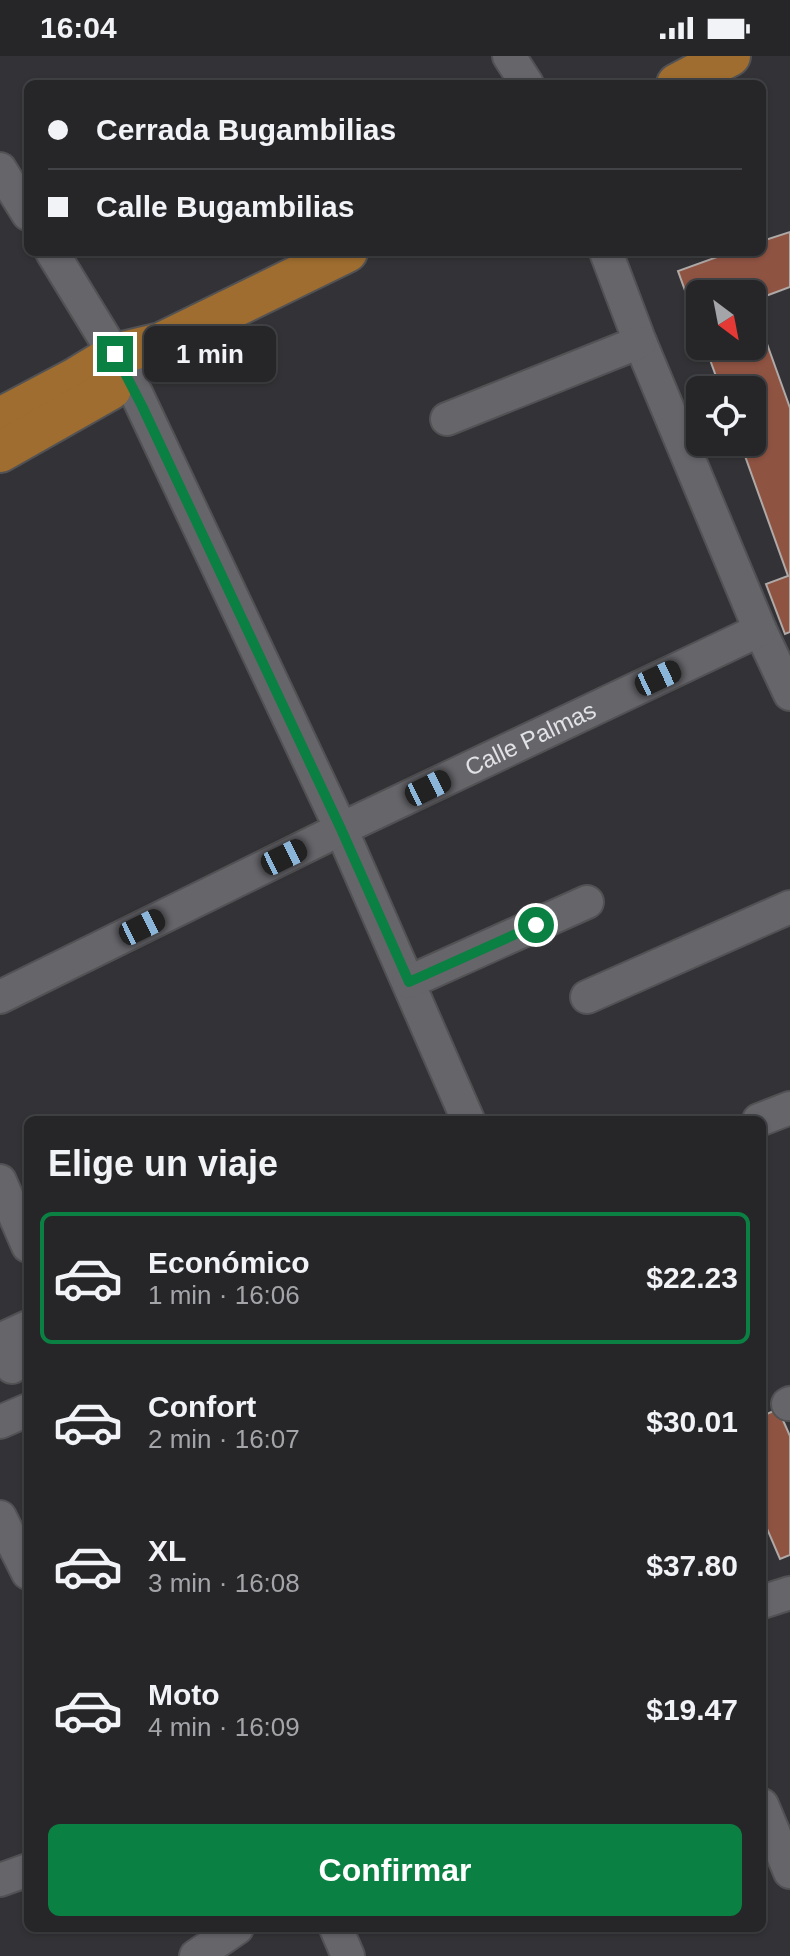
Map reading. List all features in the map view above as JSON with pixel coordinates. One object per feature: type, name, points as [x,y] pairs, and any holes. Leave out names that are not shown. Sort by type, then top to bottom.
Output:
[{"type":"main road","points":[[685,80],[730,56]]},
{"type":"main road","points":[[0,452],[122,366],[161,343],[339,256]]},
{"type":"main road","points":[[0,418],[74,379],[122,366]]},
{"type":"street","points":[[509,56],[524,80]]},
{"type":"street","points":[[0,169],[24,208]]},
{"type":"street","points":[[54,256],[122,366],[341,829],[466,1116]]},
{"type":"street","points":[[608,256],[640,342],[760,630],[790,694]]},
{"type":"street","points":[[447,419],[640,342]]},
{"type":"street","name":"Calle Palmas","points":[[0,997],[341,829],[760,630]]},
{"type":"street","points":[[409,982],[587,902]]},
{"type":"street","points":[[587,997],[790,907]]},
{"type":"street","points":[[766,1117],[790,1108]]},
{"type":"street","points":[[0,1181],[24,1237]]},
{"type":"street","points":[[12,1367],[6,1337],[24,1329]]},
{"type":"street","points":[[0,1422],[24,1412]]},
{"type":"street","points":[[0,1517],[24,1565]]},
{"type":"street","points":[[766,1601],[790,1593]]},
{"type":"street","points":[[766,1811],[783,1834],[790,1872]]},
{"type":"street","points":[[0,1880],[24,1871]]},
{"type":"street","points":[[196,1956],[231,1932]]},
{"type":"street","points":[[338,1932],[348,1956]]},
{"type":"building","points":[[790,232],[790,287],[766,296],[766,280],[686,280],[686,293],[678,271],[720,256],[766,256],[766,240]]},
{"type":"building","points":[[766,341],[790,408],[790,632],[785,634],[766,584],[788,576],[745,456],[766,456],[766,376],[716,376],[710,360],[766,360]]},
{"type":"building","points":[[778,1409],[790,1436],[790,1555],[780,1559],[766,1526],[766,1414]]},
{"type":"route","points":[[115,354],[341,829],[409,982],[536,925]]}]
